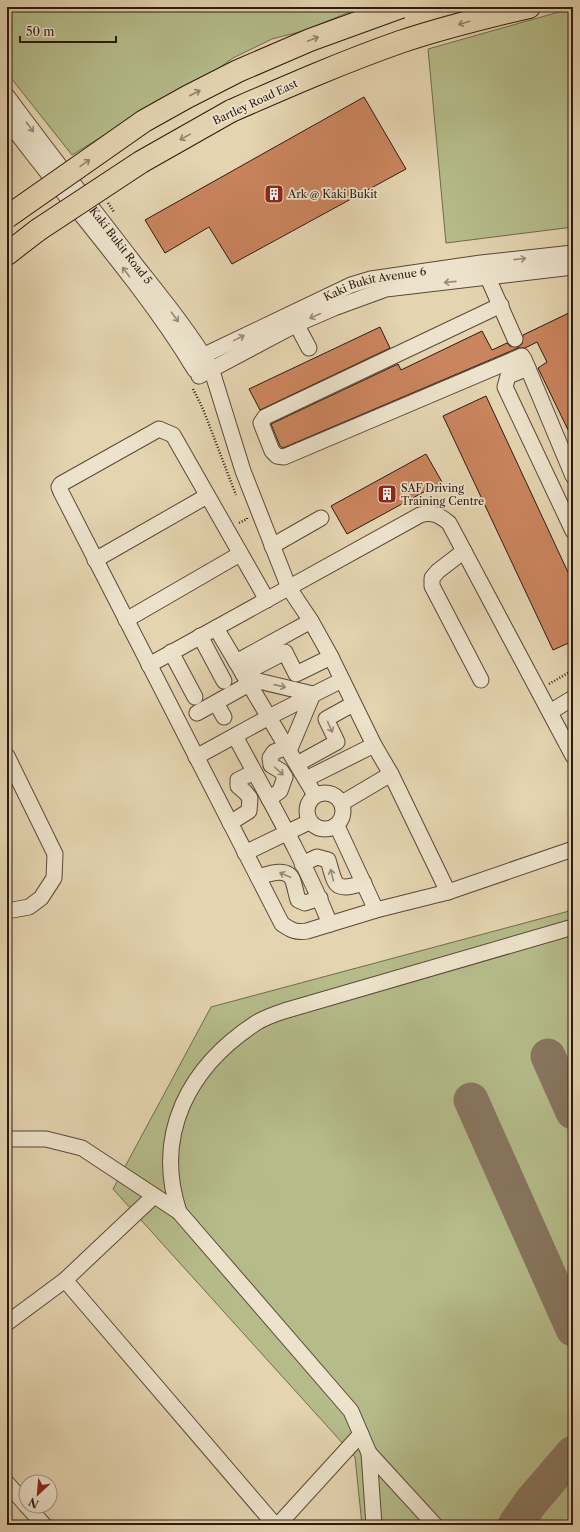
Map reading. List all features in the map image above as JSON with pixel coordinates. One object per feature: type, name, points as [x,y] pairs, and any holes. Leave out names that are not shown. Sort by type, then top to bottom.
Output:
[{"type":"highway","points":[[7,217],[144,121],[187,97],[238,71],[310,40],[401,7]]},
{"type":"highway","name":"Bartley Road East","points":[[7,254],[38,230],[141,162],[231,111],[291,85],[400,42],[483,18],[529,7]]},
{"type":"street","name":"Kaki Bukit Road 5","points":[[7,96],[199,369],[221,403],[243,471],[289,588],[311,621],[331,657],[374,745],[391,774],[448,892]]},
{"type":"street","name":"Kaki Bukit Road 5","points":[[7,120],[47,175],[109,250],[199,369]]},
{"type":"street","name":"Kaki Bukit Avenue 6","points":[[199,369],[294,319],[350,285],[371,279],[481,263],[573,253]]},
{"type":"street","points":[[481,263],[489,278],[573,476]]},
{"type":"street","name":"Kaki Bukit Avenue 6","points":[[294,319],[334,308],[386,289],[573,267]]},
{"type":"street","points":[[500,305],[264,417],[261,423],[272,451],[277,456],[284,457],[521,353]]},
{"type":"street","points":[[294,319],[309,348]]},
{"type":"street","points":[[521,353],[505,382],[505,386],[573,531]]},
{"type":"street","points":[[267,600],[173,435],[162,429],[64,481],[59,487],[282,924],[290,930],[298,933],[376,910],[448,892],[573,849]]},
{"type":"street","points":[[95,560],[207,496]]},
{"type":"street","points":[[149,665],[420,515],[429,512],[439,516],[449,523],[573,756]]},
{"type":"street","points":[[272,546],[321,518]]},
{"type":"street","points":[[464,551],[438,571],[432,578],[432,586],[481,680]]},
{"type":"street","points":[[126,620],[240,554]]},
{"type":"street","points":[[196,713],[216,703],[243,674],[271,637],[311,621]]},
{"type":"street","points":[[216,628],[315,795]]},
{"type":"street","points":[[171,652],[206,681],[200,636]]},
{"type":"street","points":[[243,674],[285,652],[296,674],[331,657]]},
{"type":"street","points":[[243,674],[313,694]]},
{"type":"street","points":[[196,757],[269,717],[342,680]]},
{"type":"street","points":[[269,800],[280,791],[285,777],[281,771],[271,765],[270,758],[274,752],[288,748],[313,694]]},
{"type":"street","points":[[550,712],[573,698]]},
{"type":"street","points":[[216,703],[224,717]]},
{"type":"street","points":[[297,764],[337,742],[326,719],[353,704]]},
{"type":"street","points":[[234,736],[320,898],[330,924]]},
{"type":"street","points":[[306,779],[335,769],[374,745]]},
{"type":"street","points":[[7,756],[55,854],[54,878],[41,898],[29,907],[7,911]]},
{"type":"street","points":[[230,823],[249,811],[250,798],[246,792],[238,786],[238,780],[254,772]]},
{"type":"street","points":[[342,803],[391,774]]},
{"type":"street","points":[[327,793],[333,794],[342,803],[343,815],[337,826],[325,830],[314,826],[309,822],[306,810],[311,799],[315,795],[327,793]]},
{"type":"street","points":[[245,853],[309,822]]},
{"type":"street","points":[[337,826],[376,910]]},
{"type":"street","points":[[302,864],[317,857],[328,860],[333,881],[339,886],[350,887],[364,883]]},
{"type":"street","points":[[258,877],[275,872],[286,873],[293,879],[298,900],[305,903],[320,898]]},
{"type":"street","points":[[179,1212],[172,1191],[170,1157],[173,1135],[184,1100],[208,1063],[257,1022],[284,1011],[573,927]]},
{"type":"street","points":[[7,1139],[46,1140],[82,1148],[179,1212],[351,1410],[369,1453],[374,1525]]},
{"type":"street","points":[[7,1323],[65,1280],[154,1196]]},
{"type":"street","points":[[65,1280],[275,1525]]},
{"type":"street","points":[[278,1525],[361,1434]]},
{"type":"street","points":[[369,1453],[435,1525]]},
{"type":"street","points":[[7,1483],[18,1495]]},
{"type":"street","points":[[35,1514],[44,1525]]},
{"type":"path","points":[[7,146],[12,152]]},
{"type":"path","points":[[199,369],[203,409],[228,476],[238,498]]},
{"type":"path","points":[[226,529],[247,519],[244,512]]},
{"type":"path","points":[[539,690],[573,670]]},
{"type":"green space","points":[[7,7],[362,7],[303,31],[272,39],[233,58],[208,76],[140,113],[72,155],[7,73]]},
{"type":"green space","points":[[573,8],[573,227],[446,243],[428,49]]},
{"type":"green space","points":[[573,910],[573,1525],[362,1525],[355,1457],[113,1189],[211,1007]]},
{"type":"building","name":"Ark @ Kaki Bukit","points":[[364,97],[406,169],[232,264],[209,227],[165,253],[145,220]]},
{"type":"building","points":[[573,311],[573,440],[538,368],[547,362],[537,342],[525,348],[518,348],[283,448],[280,446],[271,424],[398,364],[401,370],[482,331],[492,350],[507,343],[510,346],[518,347],[522,344],[523,335]]},
{"type":"building","points":[[380,327],[390,348],[260,410],[249,389]]},
{"type":"building","points":[[486,396],[573,583],[573,641],[553,650],[443,416]]},
{"type":"building","name":"SAF Driving Training Centre","points":[[426,454],[442,482],[347,534],[331,506]]},
{"type":"taxiway","points":[[548,1056],[573,1112]]},
{"type":"taxiway","points":[[471,1100],[573,1329]]},
{"type":"taxiway","points":[[515,1525],[531,1502],[573,1453]]},
{"type":"place","name":"Ark @ Kaki Bukit","points":[[274,194]]},
{"type":"place","name":"SAF Driving Training Centre","points":[[387,494]]}]
